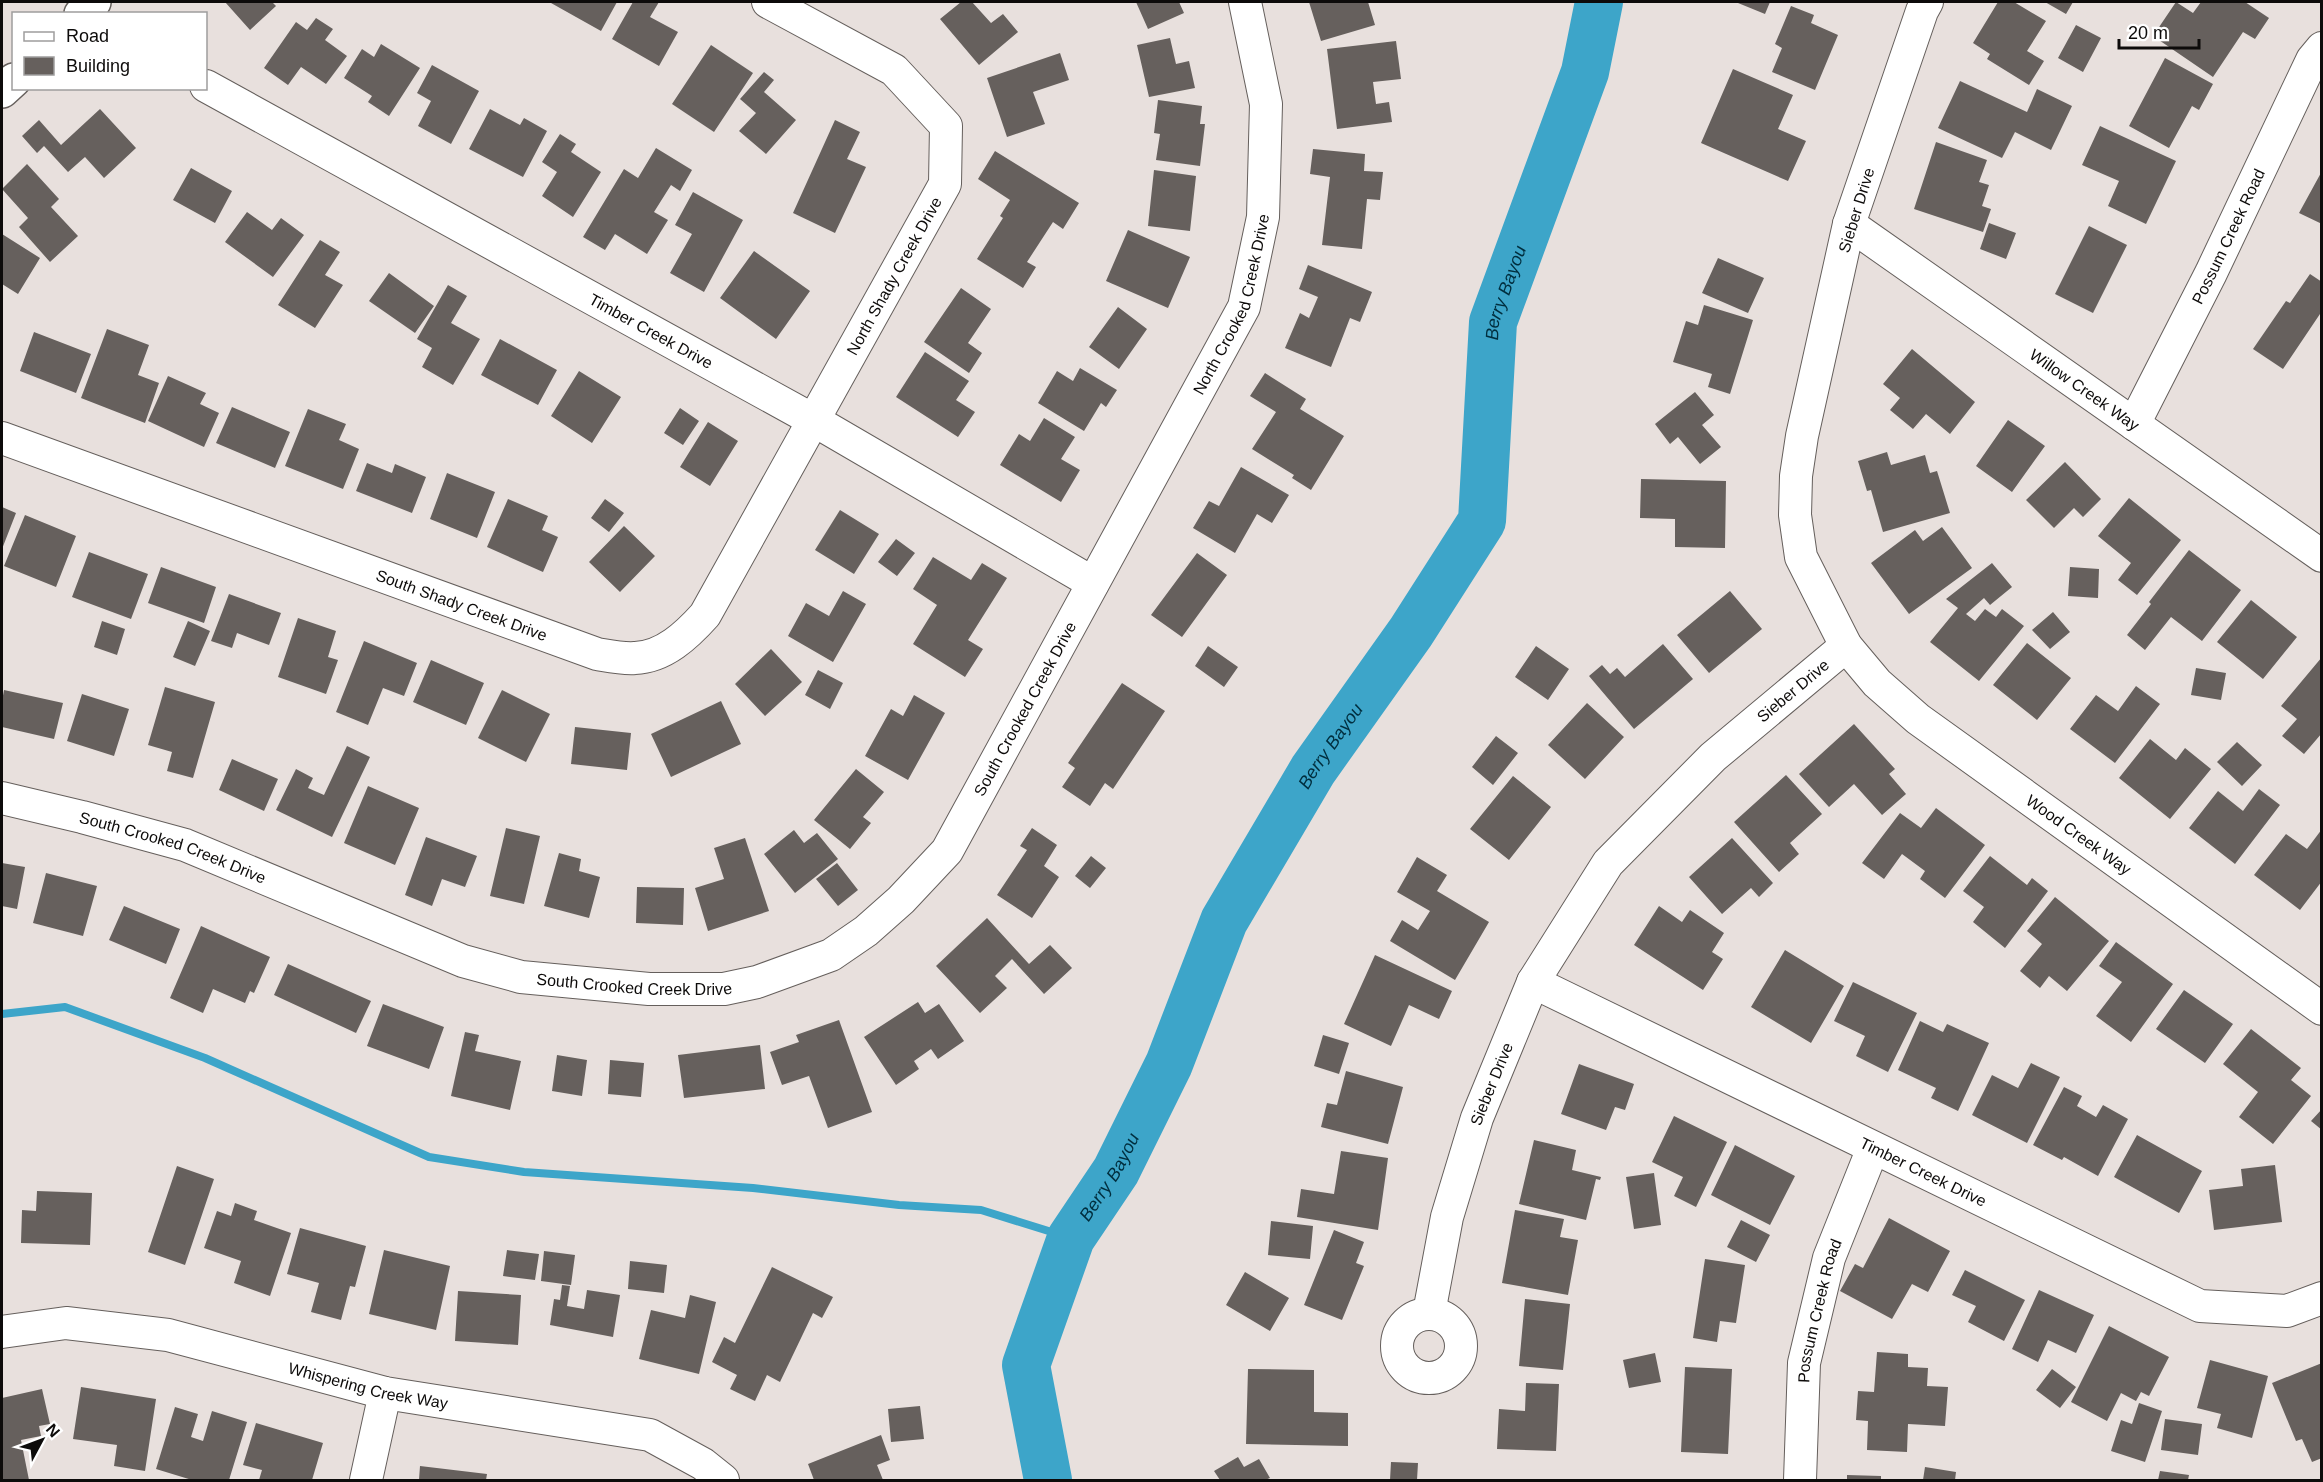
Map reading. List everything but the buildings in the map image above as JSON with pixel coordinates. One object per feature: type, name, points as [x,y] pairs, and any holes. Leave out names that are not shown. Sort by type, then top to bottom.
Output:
[{"type":"street","name":"North Shady Creek Drive","points":[[768,2],[894,70],[946,126],[945,184],[815,421]]},
{"type":"street","name":"North Crooked Creek Drive","points":[[1093,583],[1244,307],[1263,217],[1266,104],[1245,2]]},
{"type":"street","name":"Sieber Drive","points":[[1429,1313],[1447,1217],[1477,1118],[1533,982],[1608,863],[1713,757],[1846,646],[1801,557],[1795,515],[1796,476],[1802,436],[1849,224],[1927,2]]},
{"type":"street","name":"Possum Creek Road","points":[[2134,424],[2318,58]]},
{"type":"street","name":"Timber Creek Drive","points":[[207,87],[815,421],[1093,583]]},
{"type":"street","name":"Willow Creek Way","points":[[1849,224],[2322,556]]},
{"type":"street","name":"South Shady Creek Drive","points":[[2,438],[597,654],[636,658],[660,652],[686,637],[705,615],[815,421]]},
{"type":"street","name":"South Crooked Creek Drive","points":[[2,798],[185,845],[463,961],[521,977],[650,989],[724,989],[757,982],[831,955],[866,931],[901,900],[947,851],[1093,583]]},
{"type":"street","name":"Wood Creek Way","points":[[1846,646],[1877,683],[1918,719],[2322,1010]]},
{"type":"street","name":"Timber Creek Drive","points":[[1533,982],[2200,1306],[2287,1311],[2322,1298]]},
{"type":"street","name":"Possum Creek Road","points":[[1800,1480],[1804,1363],[1829,1258],[1873,1148]]},
{"type":"street","name":"Whispering Creek Way","points":[[2,1332],[66,1323],[168,1335],[385,1393],[650,1435],[703,1464],[723,1480]]},
{"type":"street","points":[[366,1480],[385,1393]]},
{"type":"waterway","name":"Berry Bayou","points":[[1048,1480],[1026,1365],[1071,1238],[1116,1171],[1169,1064],[1224,921],[1313,770],[1411,632],[1482,521],[1493,322],[1585,72],[1599,2]]},
{"type":"waterway","points":[[2,1014],[65,1007],[205,1058],[429,1157],[524,1172],[753,1188],[899,1205],[981,1210],[1071,1238]]}]
